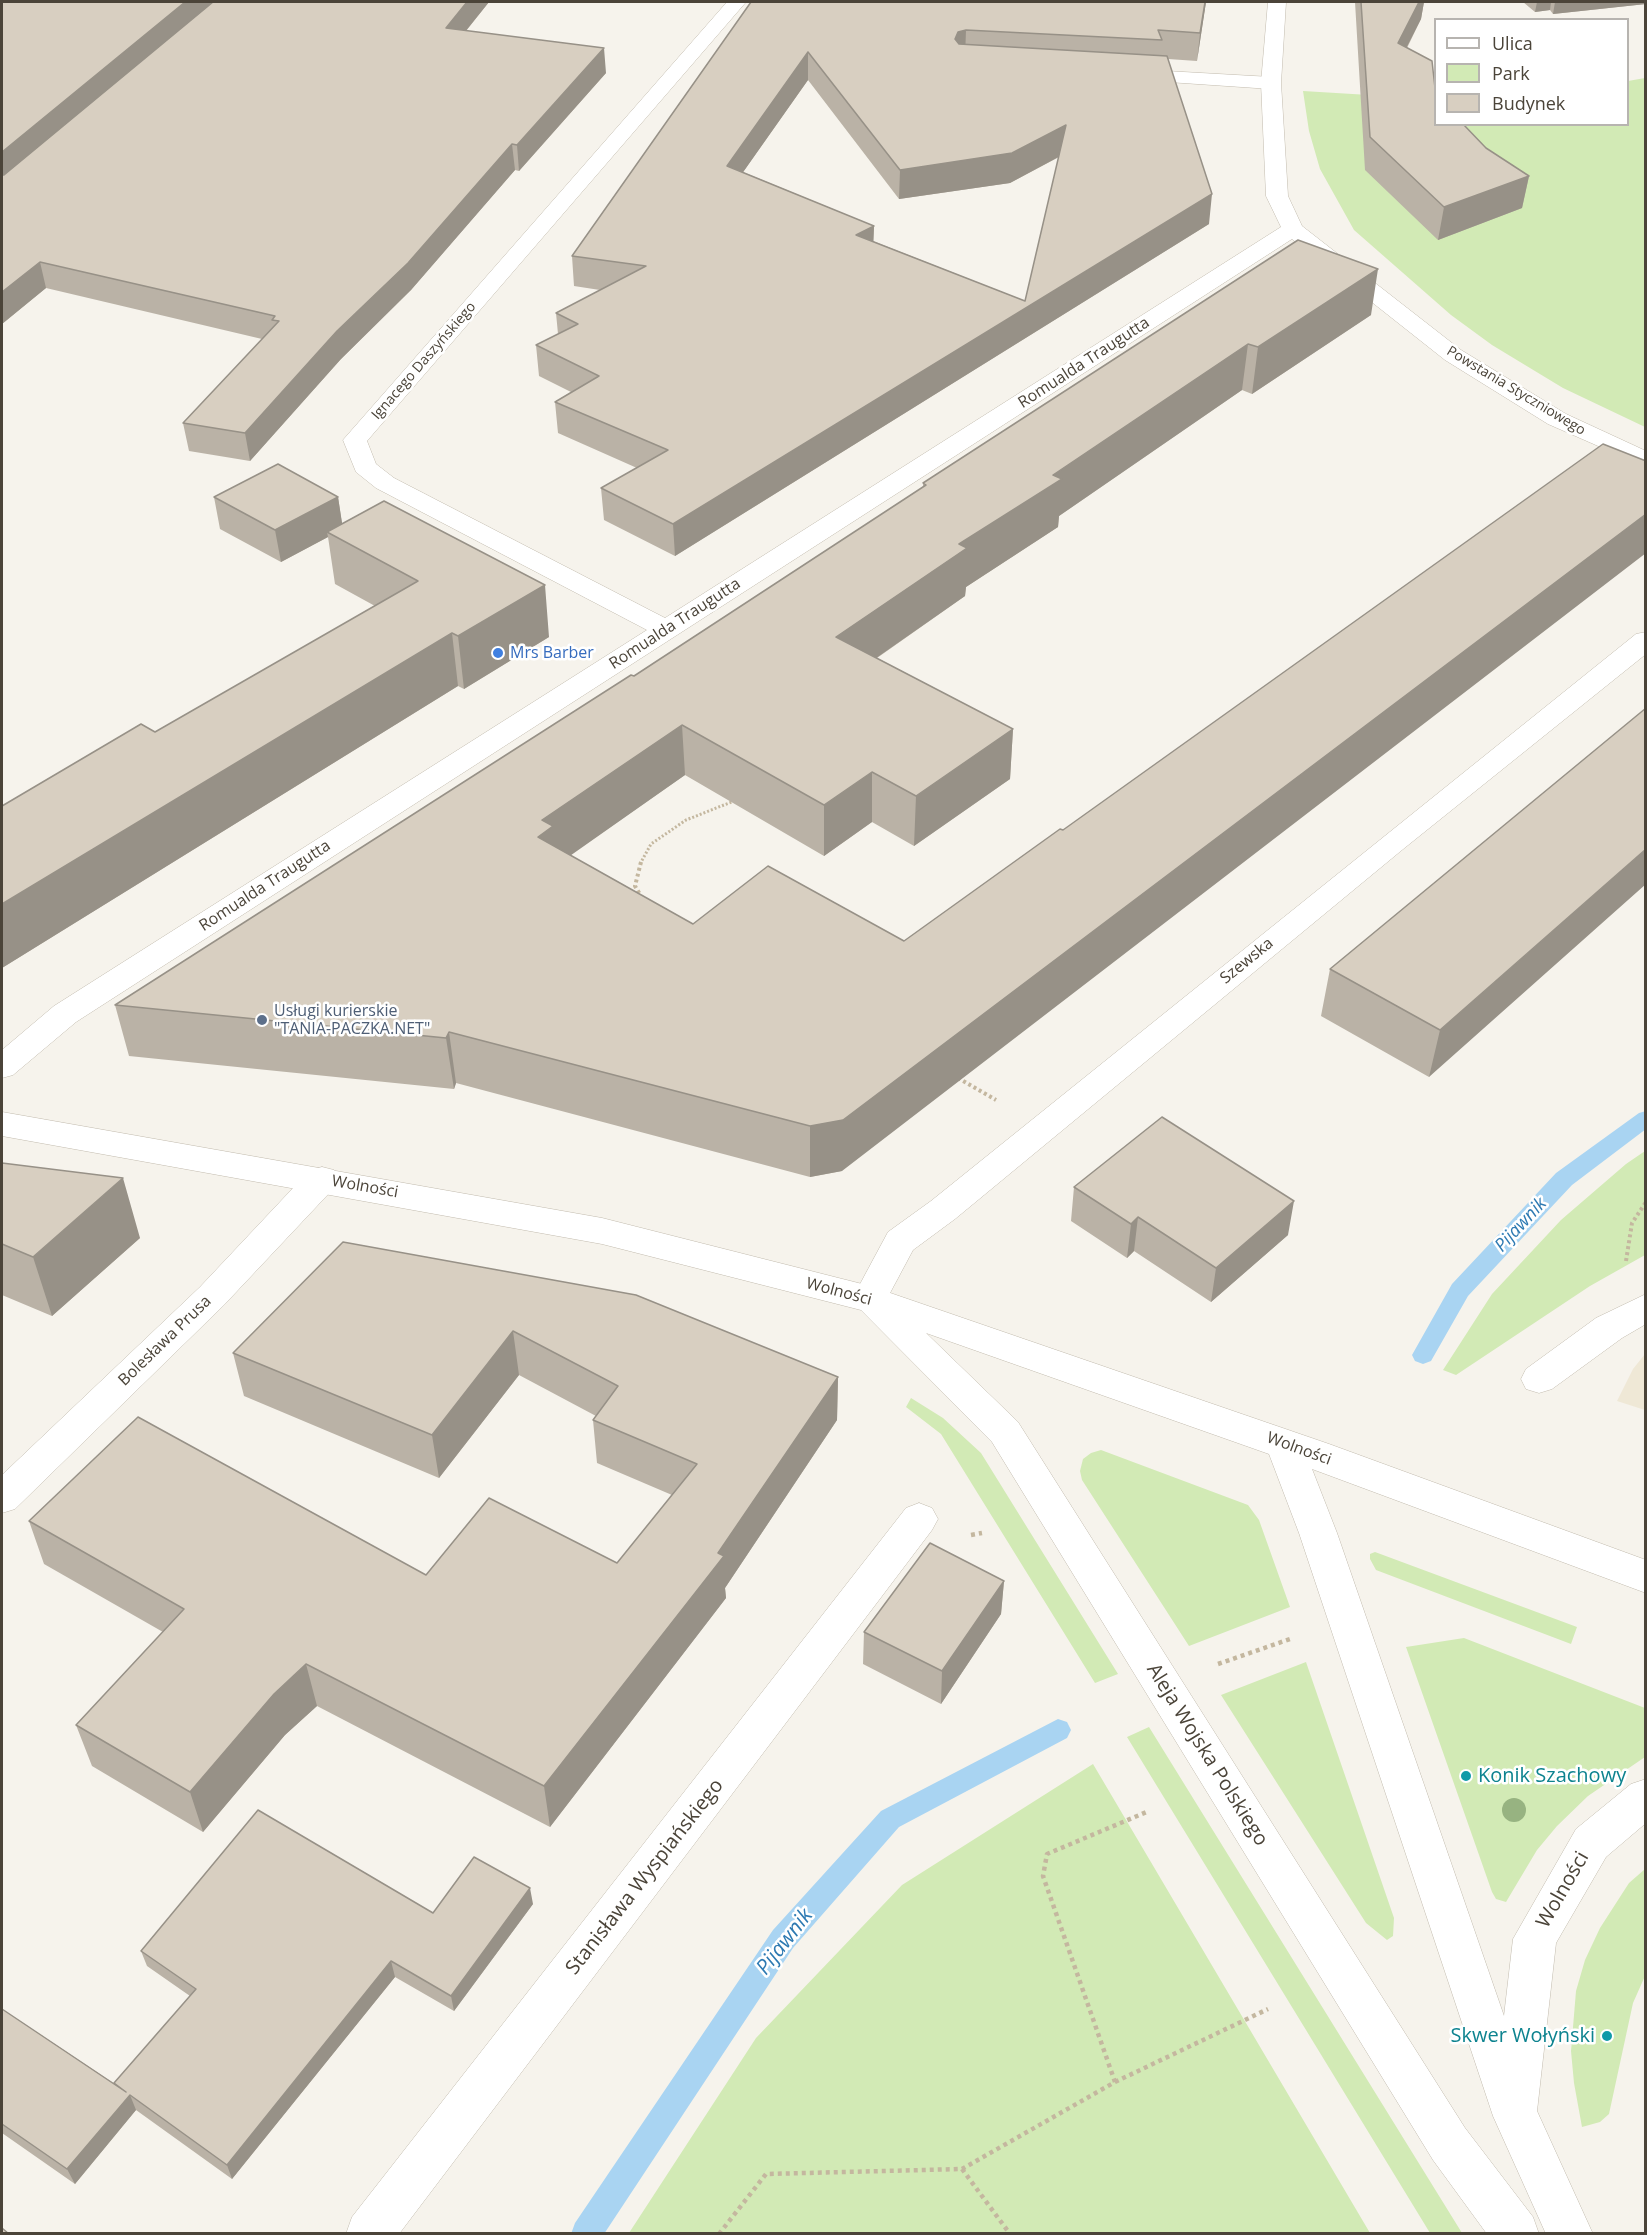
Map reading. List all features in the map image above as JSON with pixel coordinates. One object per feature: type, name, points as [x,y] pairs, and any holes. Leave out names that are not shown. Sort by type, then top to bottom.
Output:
[{"type":"street","name":"Ignacego Daszyńskiego","points":[[667,630],[385,483],[365,467],[355,440],[737,2]]},
{"type":"street","name":"Powstania Styczniowego","points":[[1277,2],[1271,83],[1276,196],[1293,229],[1453,356],[1557,419],[1646,460]]},
{"type":"street","name":"Romualda Traugutta","points":[[2,1067],[65,1014],[1293,229]]},
{"type":"street","name":"Szewska","points":[[870,1299],[900,1241],[943,1210],[1392,843],[1646,640]]},
{"type":"street","name":"Wolności","points":[[2,1124],[322,1179],[602,1231],[870,1299],[1284,1444],[1646,1577]]},
{"type":"street","name":"Bolesława Prusa","points":[[2,1497],[212,1296],[322,1179]]},
{"type":"street","name":"Aleja Wojska Polskiego","points":[[870,1299],[1005,1432],[1449,2144],[1516,2234]]},
{"type":"street","points":[[1539,1379],[1609,1328],[1646,1306]]},
{"type":"street","points":[[1284,1444],[1318,1533],[1516,2116],[1570,2234]]},
{"type":"street","name":"Stanisława Wyspiańskiego","points":[[369,2234],[919,1519]]},
{"type":"street","name":"Wolności","points":[[1516,2116],[1535,1939],[1591,1843],[1646,1797]]},
{"type":"lane","points":[[1115,74],[1271,83]]},
{"type":"path","points":[[643,900],[635,886],[639,865],[651,844],[686,820],[737,800]]},
{"type":"path","points":[[948,1071],[997,1101]]},
{"type":"path","points":[[1627,1269],[1626,1248],[1632,1223],[1646,1202]]},
{"type":"path","points":[[1211,1667],[1300,1636]]},
{"type":"path","points":[[1115,2082],[1043,1876],[1047,1854],[1149,1811]]},
{"type":"path","points":[[719,2234],[766,2174],[962,2169],[1115,2082],[1268,2009]]},
{"type":"path","points":[[962,2169],[1010,2234]]},
{"type":"shaded area","points":[[1645,1354],[1645,1410],[1617,1401],[1633,1369]]},
{"type":"green space","points":[[1645,78],[1645,427],[1563,388],[1492,345],[1451,315],[1354,230],[1320,169],[1309,131],[1303,91],[1434,99],[1434,126],[1629,126],[1629,81]]},
{"type":"green space","points":[[1645,1151],[1645,1255],[1590,1286],[1456,1375],[1443,1370],[1492,1294],[1561,1220],[1626,1164]]},
{"type":"green space","points":[[911,1398],[943,1418],[981,1453],[1118,1674],[1095,1683],[941,1434],[906,1407]]},
{"type":"green space","points":[[1101,1450],[1248,1505],[1259,1520],[1290,1607],[1189,1646],[1082,1480],[1080,1471],[1083,1459]]},
{"type":"green space","points":[[1375,1552],[1577,1627],[1571,1644],[1376,1570],[1370,1559],[1370,1554]]},
{"type":"green space","points":[[1464,1638],[1645,1708],[1645,1757],[1588,1796],[1557,1826],[1537,1850],[1506,1902],[1496,1899],[1492,1892],[1406,1647]]},
{"type":"green space","points":[[1306,1662],[1394,1918],[1393,1936],[1387,1940],[1366,1923],[1221,1695]]},
{"type":"green space","points":[[1149,1727],[1462,2233],[1430,2233],[1127,1737]]},
{"type":"green space","points":[[1093,1764],[1370,2233],[629,2233],[756,2038],[902,1885]]},
{"type":"green space","points":[[1645,1869],[1645,1976],[1633,2003],[1609,2114],[1600,2122],[1582,2127],[1571,2051],[1576,1991],[1585,1960],[1600,1928],[1629,1883]]},
{"type":"building","points":[[2,2],[185,2],[2,152]]},
{"type":"building","points":[[213,2],[467,2],[446,28],[604,48],[517,145],[512,144],[408,263],[337,331],[245,433],[183,423],[279,321],[272,320],[275,316],[40,262],[2,292],[2,175]]},
{"type":"building","points":[[751,2],[1205,2],[1200,33],[1158,30],[1162,40],[966,30],[958,32],[955,39],[959,44],[1167,56],[1212,194],[673,524],[601,488],[668,450],[555,402],[599,376],[536,345],[578,324],[556,313],[646,266],[572,256]],"holes":[[[808,52],[900,170],[1012,153],[1066,125],[1025,301],[856,235],[874,226],[727,166]]]},
{"type":"building","points":[[1361,2],[1419,2],[1398,43],[1432,61],[1434,126],[1465,126],[1486,148],[1529,176],[1444,207],[1370,137]]},
{"type":"building","points":[[1298,240],[1378,269],[1258,347],[1248,344],[1053,475],[1062,479],[959,544],[967,548],[836,637],[1013,729],[916,796],[872,772],[824,805],[682,725],[542,820],[553,826],[538,837],[693,924],[768,866],[904,941],[1603,444],[1646,461],[1646,514],[843,1120],[810,1126],[449,1032],[446,1038],[115,1005],[631,675],[634,676],[926,485],[923,483]]},
{"type":"building","points":[[278,464],[338,497],[275,530],[214,497]]},
{"type":"building","points":[[384,501],[545,585],[458,636],[452,633],[2,904],[2,806],[141,724],[155,732],[418,581],[327,532]]},
{"type":"building","points":[[1646,708],[1646,849],[1440,1030],[1330,969]]},
{"type":"building","points":[[1162,1117],[1294,1201],[1216,1268],[1138,1217],[1131,1224],[1074,1187]]},
{"type":"building","points":[[2,1163],[123,1178],[33,1257],[2,1244]]},
{"type":"building","points":[[343,1242],[636,1295],[838,1377],[718,1553],[724,1556],[544,1786],[306,1664],[274,1694],[190,1792],[76,1725],[184,1609],[29,1521],[138,1417],[426,1575],[489,1498],[617,1563],[697,1464],[593,1420],[618,1386],[513,1331],[432,1435],[233,1353]]},
{"type":"building","points":[[930,1543],[1004,1581],[942,1671],[864,1632]]},
{"type":"building","points":[[258,1810],[433,1913],[474,1857],[530,1888],[451,1996],[391,1961],[227,2165],[130,2095],[67,2169],[2,2124],[2,2009],[126,2092],[114,2083],[196,1989],[141,1951]]},
{"type":"waterway","name":"Pijawnik","points":[[1423,1355],[1460,1290],[1564,1179],[1646,1118]]},
{"type":"waterway","name":"Pijawnik","points":[[586,2234],[783,1939],[890,1819],[1058,1730]]},
{"type":"place","name":"Mrs Barber","points":[[498,653]]},
{"type":"place","name":"Usługi kurierskie \"TANIA-PACZKA.NET\"","points":[[262,1020]]},
{"type":"place","name":"Konik Szachowy","points":[[1466,1776]]},
{"type":"place","name":"Skwer Wołyński","points":[[1607,2036]]}]
